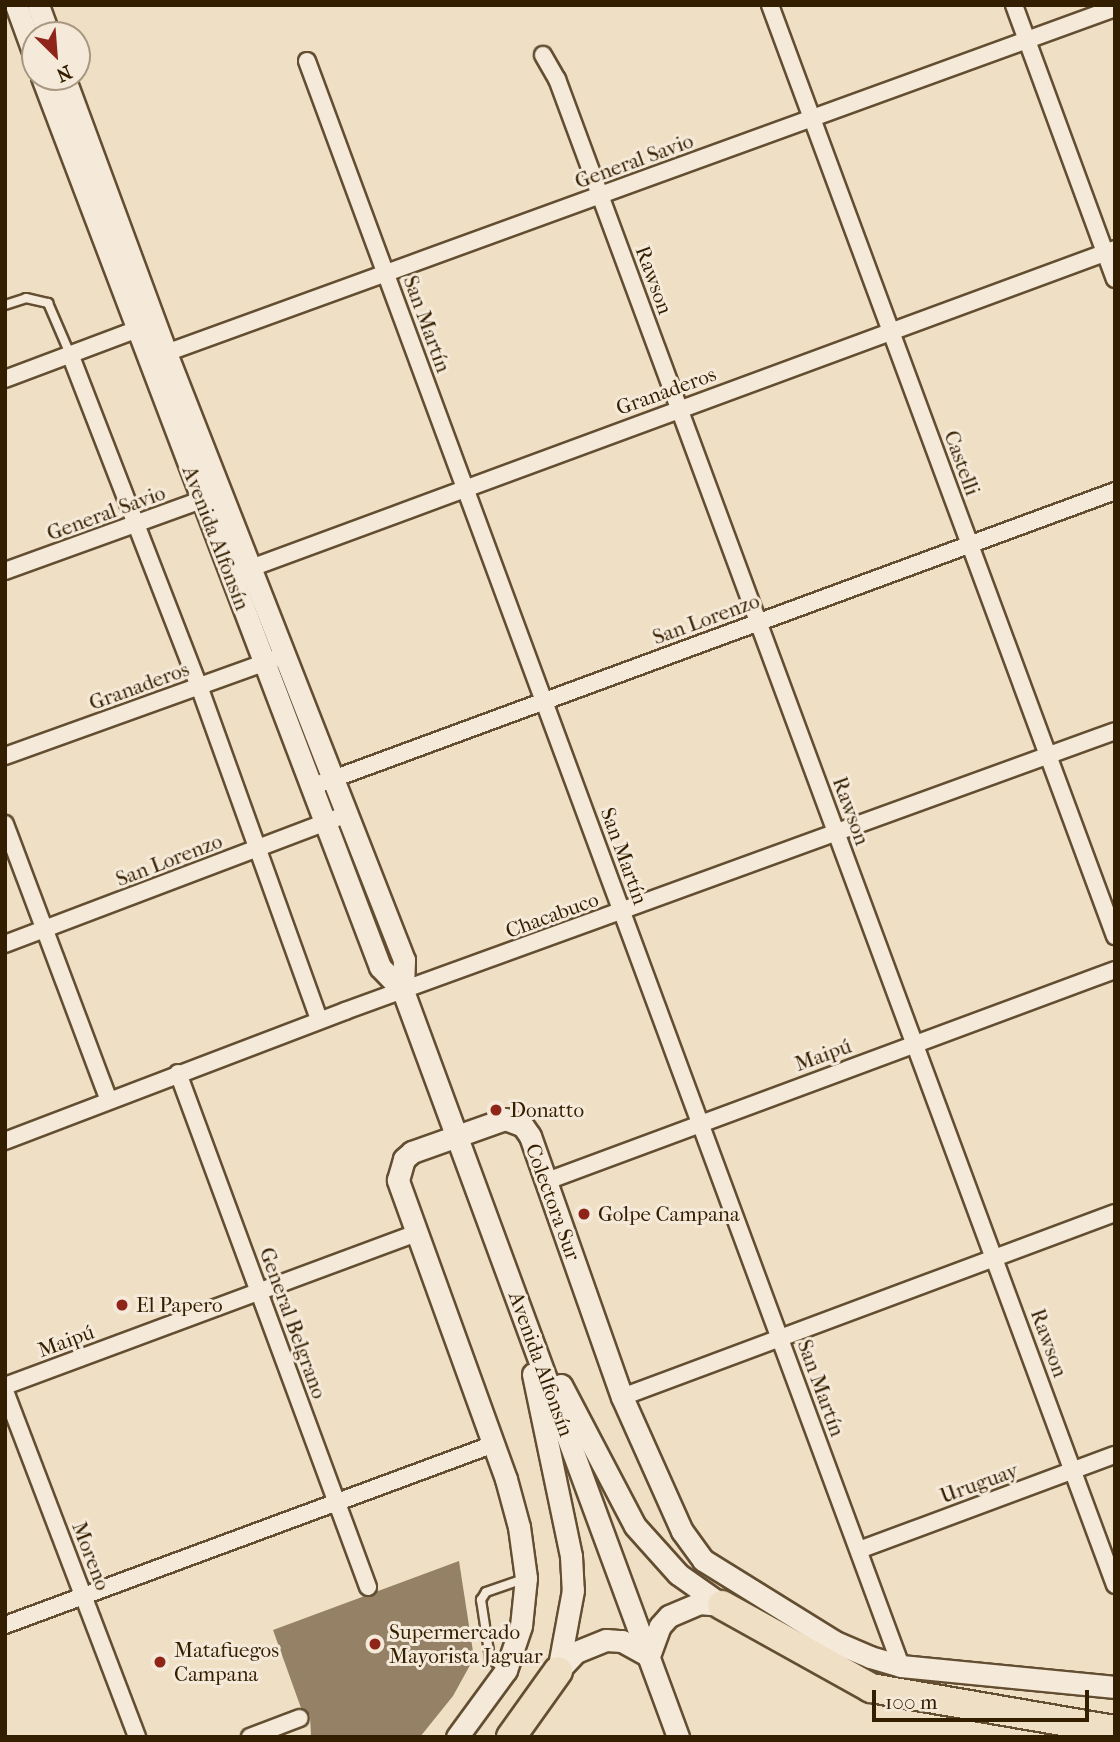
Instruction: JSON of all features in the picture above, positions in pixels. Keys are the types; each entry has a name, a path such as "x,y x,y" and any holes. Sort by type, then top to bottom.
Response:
{"highway":[{"path":"722,1605 871,1688 1115,1730"},
{"path":"511,1737 558,1671"}],"main road":[{"name":"Avenida Alfonsín","path":"48,91 146,326 211,496 253,566 404,960 403,991 678,1737"},
{"name":"Avenida Alfonsín","path":"69,91 146,326 166,353 211,496 232,575 324,823 380,967 403,991"},
{"name":"Colectora Sur","path":"457,1737 506,1670 521,1626 526,1578 519,1527 494,1444 398,1180 399,1169 412,1152 505,1119 514,1121 530,1136 622,1397 682,1531 702,1560 835,1642 901,1666 1115,1686"},
{"path":"517,1301 635,1526 678,1574 722,1605"},
{"path":"517,1301 571,1556 573,1590 558,1671"},
{"path":"558,1671 576,1652 606,1640 622,1641 649,1656 660,1626 669,1616 699,1603 722,1605"}],"street":[{"name":"Castelli","path":"770,5 1115,936"},
{"path":"1014,5 1110,250 1115,279"},
{"name":"General Savio","path":"166,353 1115,8"},
{"name":"Rawson","path":"543,55 557,79 1115,1585"},
{"name":"San Martín","path":"307,61 901,1666"},
{"name":"Granaderos","path":"232,575 1110,250"},
{"path":"5,379 146,326"},
{"path":"70,354 134,526 199,687 255,849 320,1020"},
{"name":"San Lorenzo","path":"311,787 1115,491"},
{"name":"General Savio","path":"5,571 211,496"},
{"name":"Granaderos","path":"5,756 287,655"},
{"name":"Chacabuco","path":"5,1141 320,1020 1115,731"},
{"name":"San Lorenzo","path":"5,944 347,814"},
{"path":"5,824 109,1100"},
{"name":"Maipú","path":"547,1181 1115,970"},
{"name":"General Belgrano","path":"178,1073 368,1587"},
{"path":"622,1397 1115,1213"},
{"name":"Maipú","path":"5,1388 416,1233"},
{"name":"Moreno","path":"5,1388 137,1737"},
{"path":"5,1625 494,1444"},
{"name":"Uruguay","path":"859,1550 1115,1455"},
{"path":"250,1737 300,1718"}],"lane":[{"path":"5,305 26,298 40,298 48,303 70,354"},
{"path":"506,1670 490,1658 481,1600 486,1592 526,1578"}],"building":[{"name":"Supermercado Mayorista Jaguar","path":"459,1561 474,1658 453,1696 420,1737 311,1737 310,1715 301,1708 273,1630"}],"place":[{"name":"Donatto","path":"496,1110"},
{"name":"Golpe Campana","path":"584,1214"},
{"name":"El Papero","path":"122,1305"},
{"name":"Supermercado Mayorista Jaguar","path":"375,1644"},
{"name":"Matafuegos Campana","path":"160,1662"}]}
